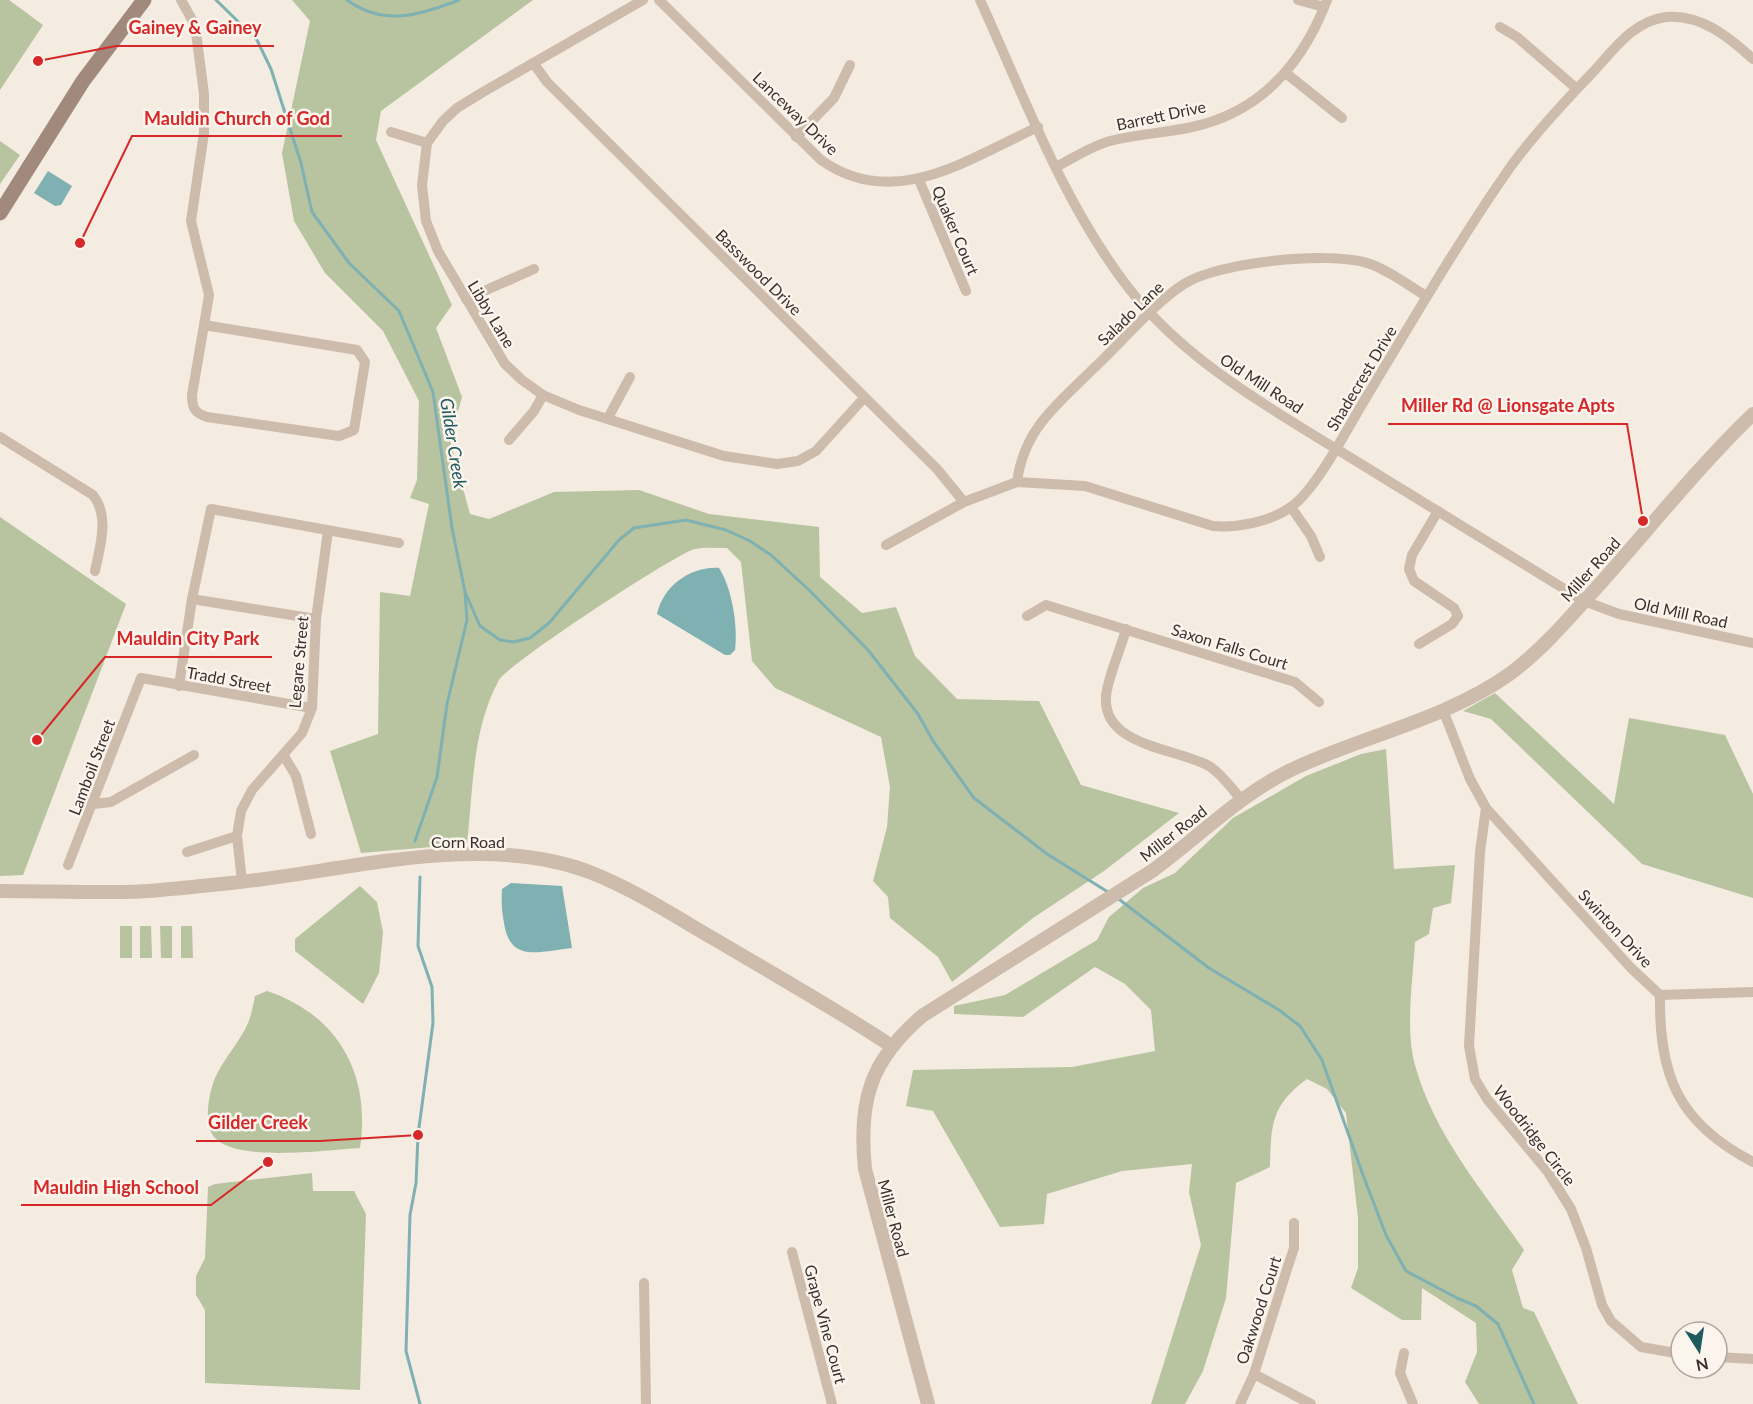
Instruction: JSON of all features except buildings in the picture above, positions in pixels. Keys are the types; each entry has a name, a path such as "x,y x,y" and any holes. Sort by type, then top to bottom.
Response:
{"main road":[{"path":"0,213 83,81 144,0"}],"street":[{"path":"181,0 195,25 204,94 204,133 190,221 209,295 192,395 192,405 197,413 207,417 339,436 354,430 365,362 357,350 204,325"},
{"path":"391,132 427,143 443,121 457,108 643,0"},
{"name":"Lanceway Drive","path":"659,0 796,137 821,160 847,176 887,184 919,180 1038,127"},
{"name":"Old Mill Road","path":"980,0 1056,167 1103,252 1151,314 1202,361 1336,448 1584,601 1619,614 1753,643"},
{"path":"1298,0 1326,4"},
{"name":"Barrett Drive","path":"1056,167 1110,141 1192,127 1222,117 1256,98 1287,74 1316,28 1326,4"},
{"name":"Shadecrest Drive","path":"886,545 964,502 1017,482 1085,486 1213,526 1229,528 1253,523 1291,507 1326,465 1426,296 1510,168 1576,89 1636,28 1665,17 1704,24 1726,36 1753,59"},
{"path":"1500,27 1517,37 1576,89"},
{"name":"Basswood Drive","path":"534,63 547,82 863,399 937,469 964,502"},
{"path":"796,137 834,98 850,65"},
{"path":"1287,74 1342,118"},
{"name":"Libby Lane","path":"427,143 422,184 426,221 438,251 505,364 522,380 543,394 579,410 724,456 747,461 790,463 816,451 863,399"},
{"name":"Quaker Court","path":"919,180 966,291"},
{"name":"Salado Lane","path":"1017,482 1021,455 1031,435 1072,390 1177,289 1207,273 1239,266 1326,258 1350,259 1367,263 1426,296"},
{"path":"466,300 534,269"},
{"path":"608,418 630,377"},
{"path":"509,440 534,411 543,394"},
{"name":"Miller Road","path":"927,1404 865,1169 862,1136 868,1095 878,1065 890,1046 922,1016 1112,897 1188,845 1241,799 1294,768 1474,696 1512,672 1584,601 1723,444 1753,414"},
{"path":"0,437 93,495 98,501 103,528 95,571"},
{"path":"1291,507 1311,537 1320,557"},
{"path":"179,686 192,599 211,509 399,543"},
{"path":"1419,644 1452,624 1458,616 1454,608 1414,581 1409,569 1412,555 1438,511"},
{"name":"Legare Street","path":"242,881 237,836 241,811 252,790 302,733 312,708 316,619 328,531"},
{"path":"192,599 316,619"},
{"name":"Saxon Falls Court","path":"1028,616 1047,605 1295,682 1319,702"},
{"path":"1126,630 1106,696 1108,707 1119,728 1142,742 1210,767 1241,799"},
{"name":"Tradd Street","path":"141,678 312,708"},
{"name":"Lamboil Street","path":"68,866 141,678"},
{"name":"Swinton Drive","path":"1443,710 1470,779 1486,808 1631,968 1660,995"},
{"path":"93,804 111,802 194,755"},
{"path":"284,756 296,776 311,834"},
{"name":"Woodridge Circle","path":"1486,808 1480,852 1469,1046 1476,1079 1487,1099 1548,1172 1571,1209 1586,1248 1602,1305 1611,1321 1641,1347 1669,1352"},
{"path":"187,852 237,836"},
{"name":"Corn Road","path":"0,891 104,892 242,881 321,869 453,855 518,857 591,873 656,905 845,1016 890,1046"},
{"path":"1753,992 1660,995 1664,1056 1675,1092 1706,1128 1753,1162"},
{"name":"Oakwood Court","path":"1240,1404 1254,1374 1294,1248 1294,1223"},
{"name":"Grape Vine Court","path":"792,1252 832,1404"},
{"path":"644,1283 646,1404"},
{"path":"1404,1353 1400,1373 1413,1404"},
{"path":"1729,1358 1753,1359"},
{"path":"1254,1374 1311,1404"}],"green space":[{"path":"0,0 9,0 43,25 0,90"},
{"path":"292,0 533,0 381,111 376,140 452,305 436,328 462,397 450,440 470,514 489,519 554,492 639,490 709,514 819,527 820,577 862,613 896,607 915,656 957,699 1039,701 1081,785 1179,813 1104,871 1033,918 952,982 938,957 890,918 888,897 873,881 887,827 890,787 881,737 775,688 752,661 741,562 727,548 703,548 681,555 627,588 530,654 499,680 483,719 479,739 467,844 361,853 330,751 378,734 380,592 410,596 429,504 410,498 417,480 419,401 383,331 325,273 294,221 282,153 310,21"},
{"path":"0,141 20,155 0,184"},
{"path":"0,517 126,604 23,875 0,876"},
{"path":"1495,693 1614,804 1629,718 1725,735 1753,794 1753,898 1642,864 1491,719 1463,711"},
{"path":"1386,749 1394,869 1455,865 1451,903 1433,908 1429,934 1415,942 1410,1036 1415,1065 1423,1091 1447,1139 1524,1250 1512,1270 1523,1308 1534,1312 1578,1404 1479,1404 1465,1382 1477,1352 1476,1323 1422,1288 1421,1320 1402,1320 1351,1288 1358,1268 1358,1218 1346,1113 1327,1089 1307,1079 1286,1098 1275,1117 1270,1167 1236,1183 1226,1298 1203,1371 1185,1404 1151,1404 1201,1245 1189,1192 1192,1164 1122,1171 1047,1194 1044,1224 1000,1227 933,1111 906,1106 913,1070 1072,1067 1155,1051 1151,1010 1125,984 1095,967 1023,1017 954,1014 954,1006 1005,995 1097,940 1109,917 1143,888 1175,873 1233,818 1306,776 1361,754"},
{"path":"360,886 377,902 383,932 379,973 363,1004 295,951 295,939"},
{"path":"120,926 132,926 132,958 120,958"},
{"path":"140,926 151,926 152,958 140,958"},
{"path":"160,926 172,926 172,958 161,958"},
{"path":"181,926 192,926 193,958 181,958"},
{"path":"267,991 292,1002 313,1015 331,1032 345,1051 360,1096 362,1121 360,1148 285,1153 263,1152 228,1146 216,1139 212,1133 209,1126 208,1109 215,1078 245,1030 255,996"},
{"path":"312,1173 313,1191 354,1191 366,1214 360,1390 205,1383 205,1310 196,1295 196,1276 205,1258 208,1187 215,1184"}],"water":[{"path":"48,171 72,186 61,205 55,206 34,193"},
{"path":"719,568 731,596 735,619 735,650 730,655 725,655 657,614 665,595 680,580 698,570"},
{"path":"511,883 562,886 572,948 529,952 513,945 507,936 502,902 502,889"}],"waterway":[{"name":"Gilder Creek","path":"216,0 257,40 271,69 301,163 312,212 349,263 399,311 433,392 452,528 465,592 467,620 447,704 437,777 415,841"},
{"path":"347,0 375,14 388,16 416,14 459,0"},
{"path":"465,592 480,626 500,640 513,642 530,638 549,623 619,540 634,528 686,520 726,530 750,541 771,555 810,591 868,650 918,714 933,741 974,798 1047,854 1108,892"},
{"name":"Gilder Creek","path":"420,877 418,946 432,987 433,1023 418,1135 416,1183 410,1215 406,1351 420,1404"},
{"path":"1116,897 1209,968 1279,1010 1300,1026 1322,1060 1386,1235 1406,1271 1476,1306 1498,1324 1534,1404"}],"place":[{"name":"Gainey & Gainey","path":"38,61"},
{"name":"Mauldin Church of God","path":"80,243"},
{"name":"Miller Rd @ Lionsgate Apts","path":"1643,521"},
{"name":"Mauldin City Park","path":"37,740"},
{"name":"Gilder Creek","path":"418,1135"},
{"name":"Mauldin High School","path":"268,1162"}]}
